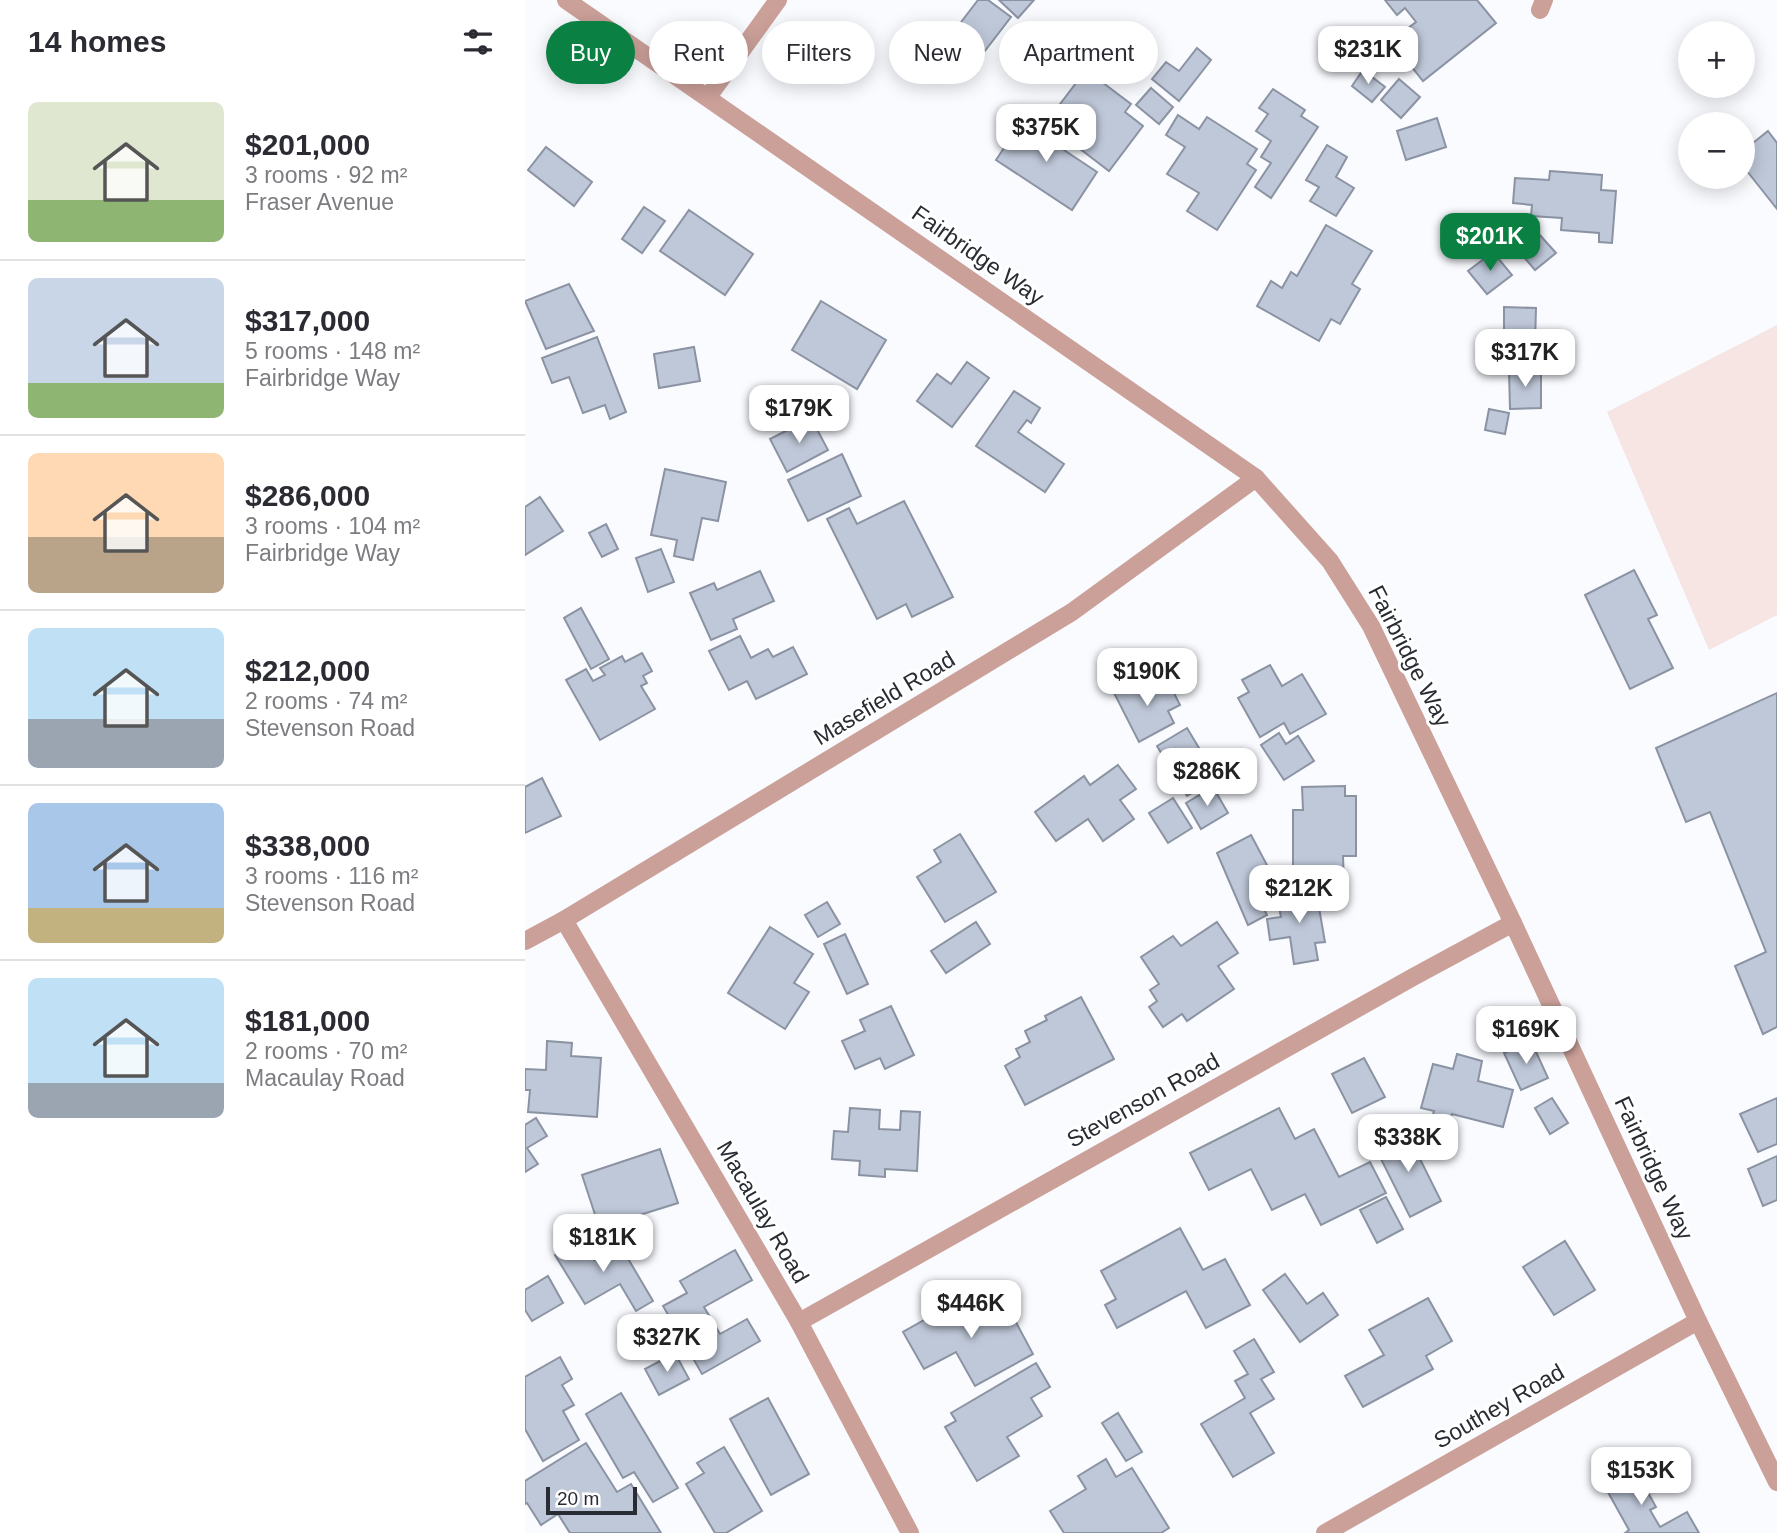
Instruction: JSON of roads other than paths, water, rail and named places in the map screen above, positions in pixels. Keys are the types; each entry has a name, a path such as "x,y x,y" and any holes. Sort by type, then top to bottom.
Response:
{"street":[{"name":"Fairbridge Way","path":"566,0 1256,478 1330,561 1371,626 1698,1321 1777,1482"},
{"path":"708,97 778,0"},
{"name":"Masefield Road","path":"525,941 564,920 1072,612 1256,478"},
{"name":"Macaulay Road","path":"564,920 799,1322 910,1533"},
{"name":"Stevenson Road","path":"799,1322 1513,923"},
{"name":"Southey Road","path":"1325,1533 1698,1321"}]}
